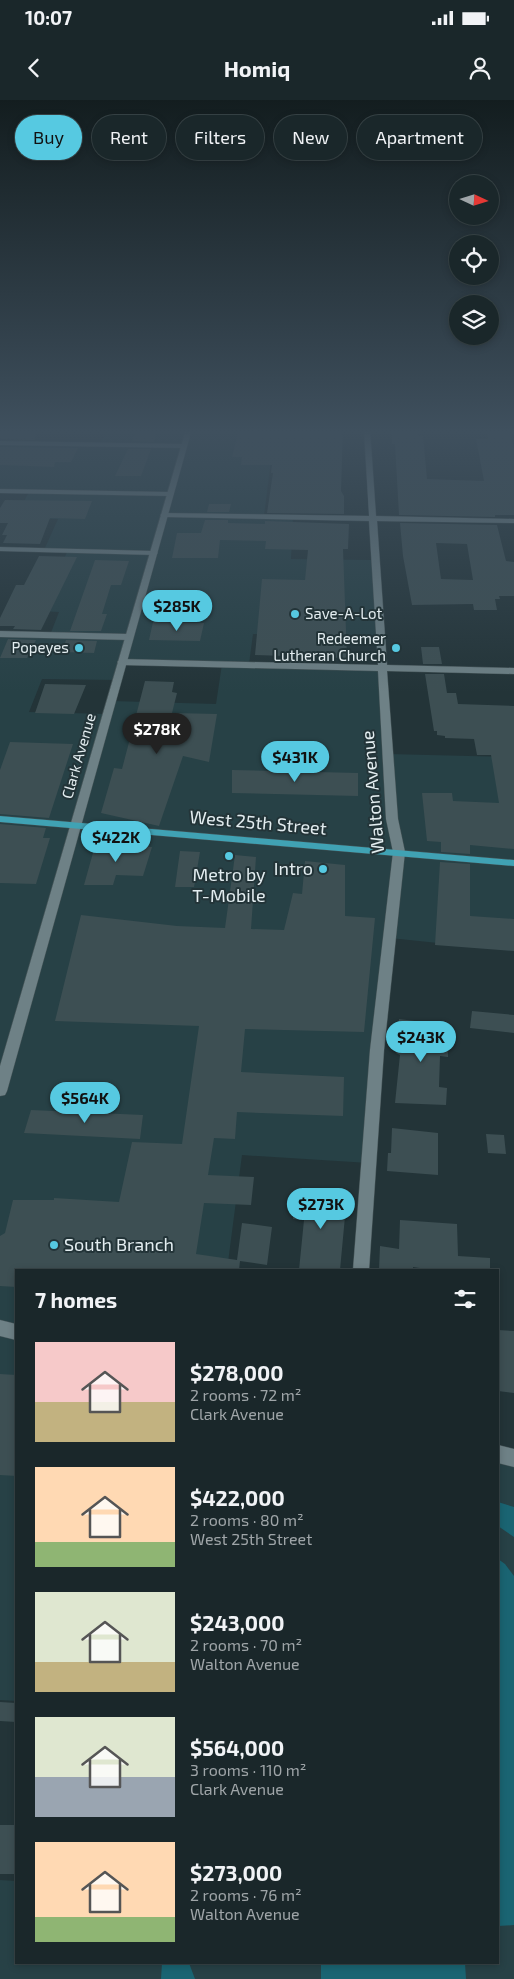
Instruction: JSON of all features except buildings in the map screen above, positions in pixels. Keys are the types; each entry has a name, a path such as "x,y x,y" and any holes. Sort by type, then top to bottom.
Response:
{"main road":[{"name":"West 25th Street","path":"0,819 514,863"}],"street":[{"name":"Clark Avenue","path":"0,1091 163,517"},
{"path":"304,517 514,521"},
{"name":"Walton Avenue","path":"361,1269 378,1050 399,852 392,820 372,518"},
{"path":"0,549 154,553"},
{"path":"0,634 129,637"},
{"path":"122,662 514,671"},
{"path":"0,1328 15,1332"},
{"path":"499,1454 514,1458"}],"shaded area":[{"path":"293,517 291,559 375,560 381,637 253,634 249,664 383,667 388,754 514,757 514,951 390,938 369,1163 242,1155 227,1269 15,1269 15,1701 0,1700 0,634 50,635 59,612 40,611 68,550 44,550 58,519 15,518","holes":["123,662 222,664 216,704 111,701 108,714 29,712 42,679 117,680"]},
{"path":"499,1454 514,1458 514,1979 0,1979 0,1880 15,1881 15,1964 499,1964"},
{"path":"499,1502 514,1507 514,1537 499,1527"},
{"path":"499,1560 505,1564 514,1576 514,1925 499,1926"},
{"path":"162,1964 189,1964 195,1979 161,1979"},
{"path":"321,1964 465,1964 466,1979 321,1979"}],"place":[{"name":"Save-A-Lot","path":"295,614"},
{"name":"Popeyes","path":"79,648"},
{"name":"Redeemer Lutheran Church","path":"396,648"},
{"name":"Metro by T-Mobile","path":"229,856"},
{"name":"Intro","path":"323,869"},
{"name":"South Branch","path":"54,1245"}]}
